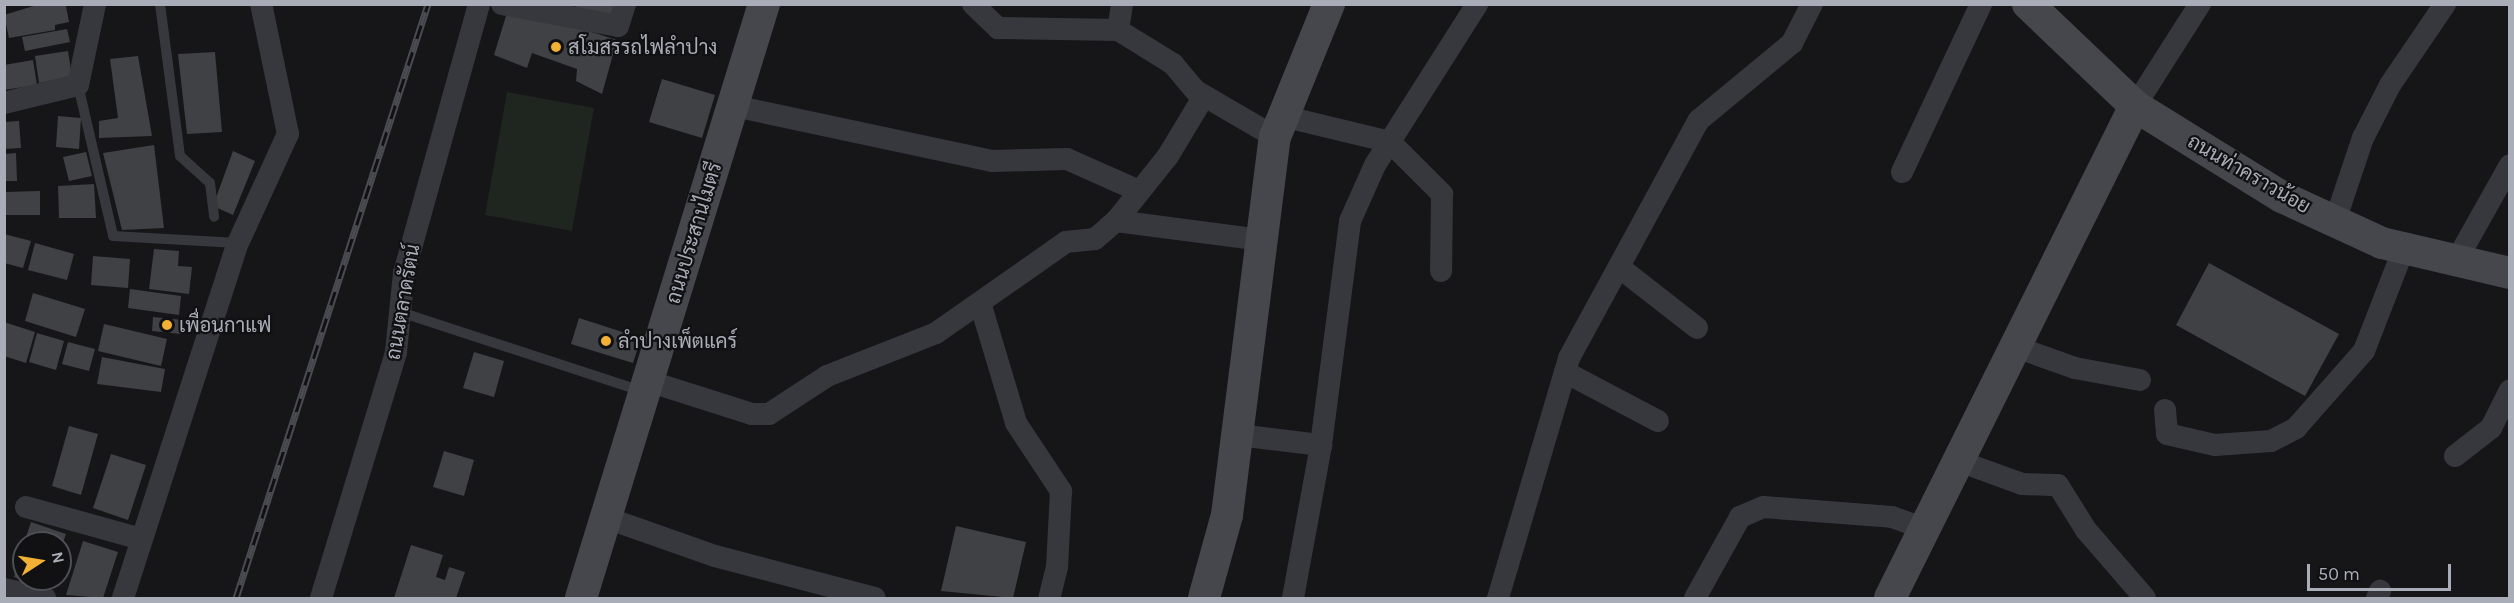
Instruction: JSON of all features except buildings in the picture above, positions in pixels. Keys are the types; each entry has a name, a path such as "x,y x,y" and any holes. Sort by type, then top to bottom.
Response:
{"street":[{"path":"4,103 78,85 95,4"},
{"path":"123,598 238,243 288,134 261,4"},
{"name":"ถนนตลาดรัตน์","path":"321,598 396,352 397,311 479,4"},
{"path":"502,4 618,26 625,4"},
{"name":"ถนนประสานไมตรี","path":"581,598 764,4"},
{"path":"973,4 998,28 1118,30 1173,64 1204,96 1279,126 1390,142 1442,194 1441,271"},
{"path":"1118,30 1122,4"},
{"path":"1204,598 1227,515 1279,126 1329,4"},
{"path":"1293,598 1321,445 1350,221 1390,142 1477,4"},
{"path":"1498,598 1565,372 1619,267 1699,120 1792,43 1812,4"},
{"path":"1902,172 1981,4"},
{"name":"ถนนท่าคราวน้อย","path":"2028,4 2135,106 2282,197 2404,248 2455,262 2510,273"},
{"path":"1890,598 1922,528 2135,106 2200,4"},
{"path":"2335,221 2363,138 2390,85 2445,4"},
{"path":"647,386 752,414 769,414 827,376 904,349 981,306 1066,242 1095,239 1116,221 1168,156 1204,96"},
{"path":"734,106 992,161 1067,159 1139,191"},
{"path":"2455,262 2510,165"},
{"path":"1116,221 1263,240"},
{"path":"2165,410 2167,434 2215,445 2271,441 2296,428 2364,351 2404,248"},
{"path":"1619,267 1697,328"},
{"path":"981,306 1016,423 1061,491 1057,567 1049,598"},
{"path":"2013,346 2075,368 2140,380"},
{"path":"1565,372 1658,421"},
{"path":"2455,456 2491,428 2510,390"},
{"path":"1238,435 1321,445"},
{"path":"1956,460 2022,484 2058,485 2102,552 2127,572 2145,598"},
{"path":"26,507 141,539"},
{"path":"1695,598 1740,517 1764,507 1892,517 1922,528"},
{"path":"607,518 715,556 863,597"},
{"path":"4,589 45,598"}],"lane":[{"path":"160,4 180,156 210,183 214,217"},
{"path":"563,4 568,4"},
{"path":"78,85 113,236 238,243"},
{"path":"397,311 647,386"}],"shaded area":[{"path":"507,92 594,108 572,231 485,215"}],"railway":[{"path":"236,598 428,4"}],"place":[{"name":"สโมสรรถไฟลำปาง","path":"556,47"},
{"name":"เพื่อนกาแฟ","path":"167,325"},
{"name":"ลำปางเพ็ตแคร์","path":"606,341"}]}
